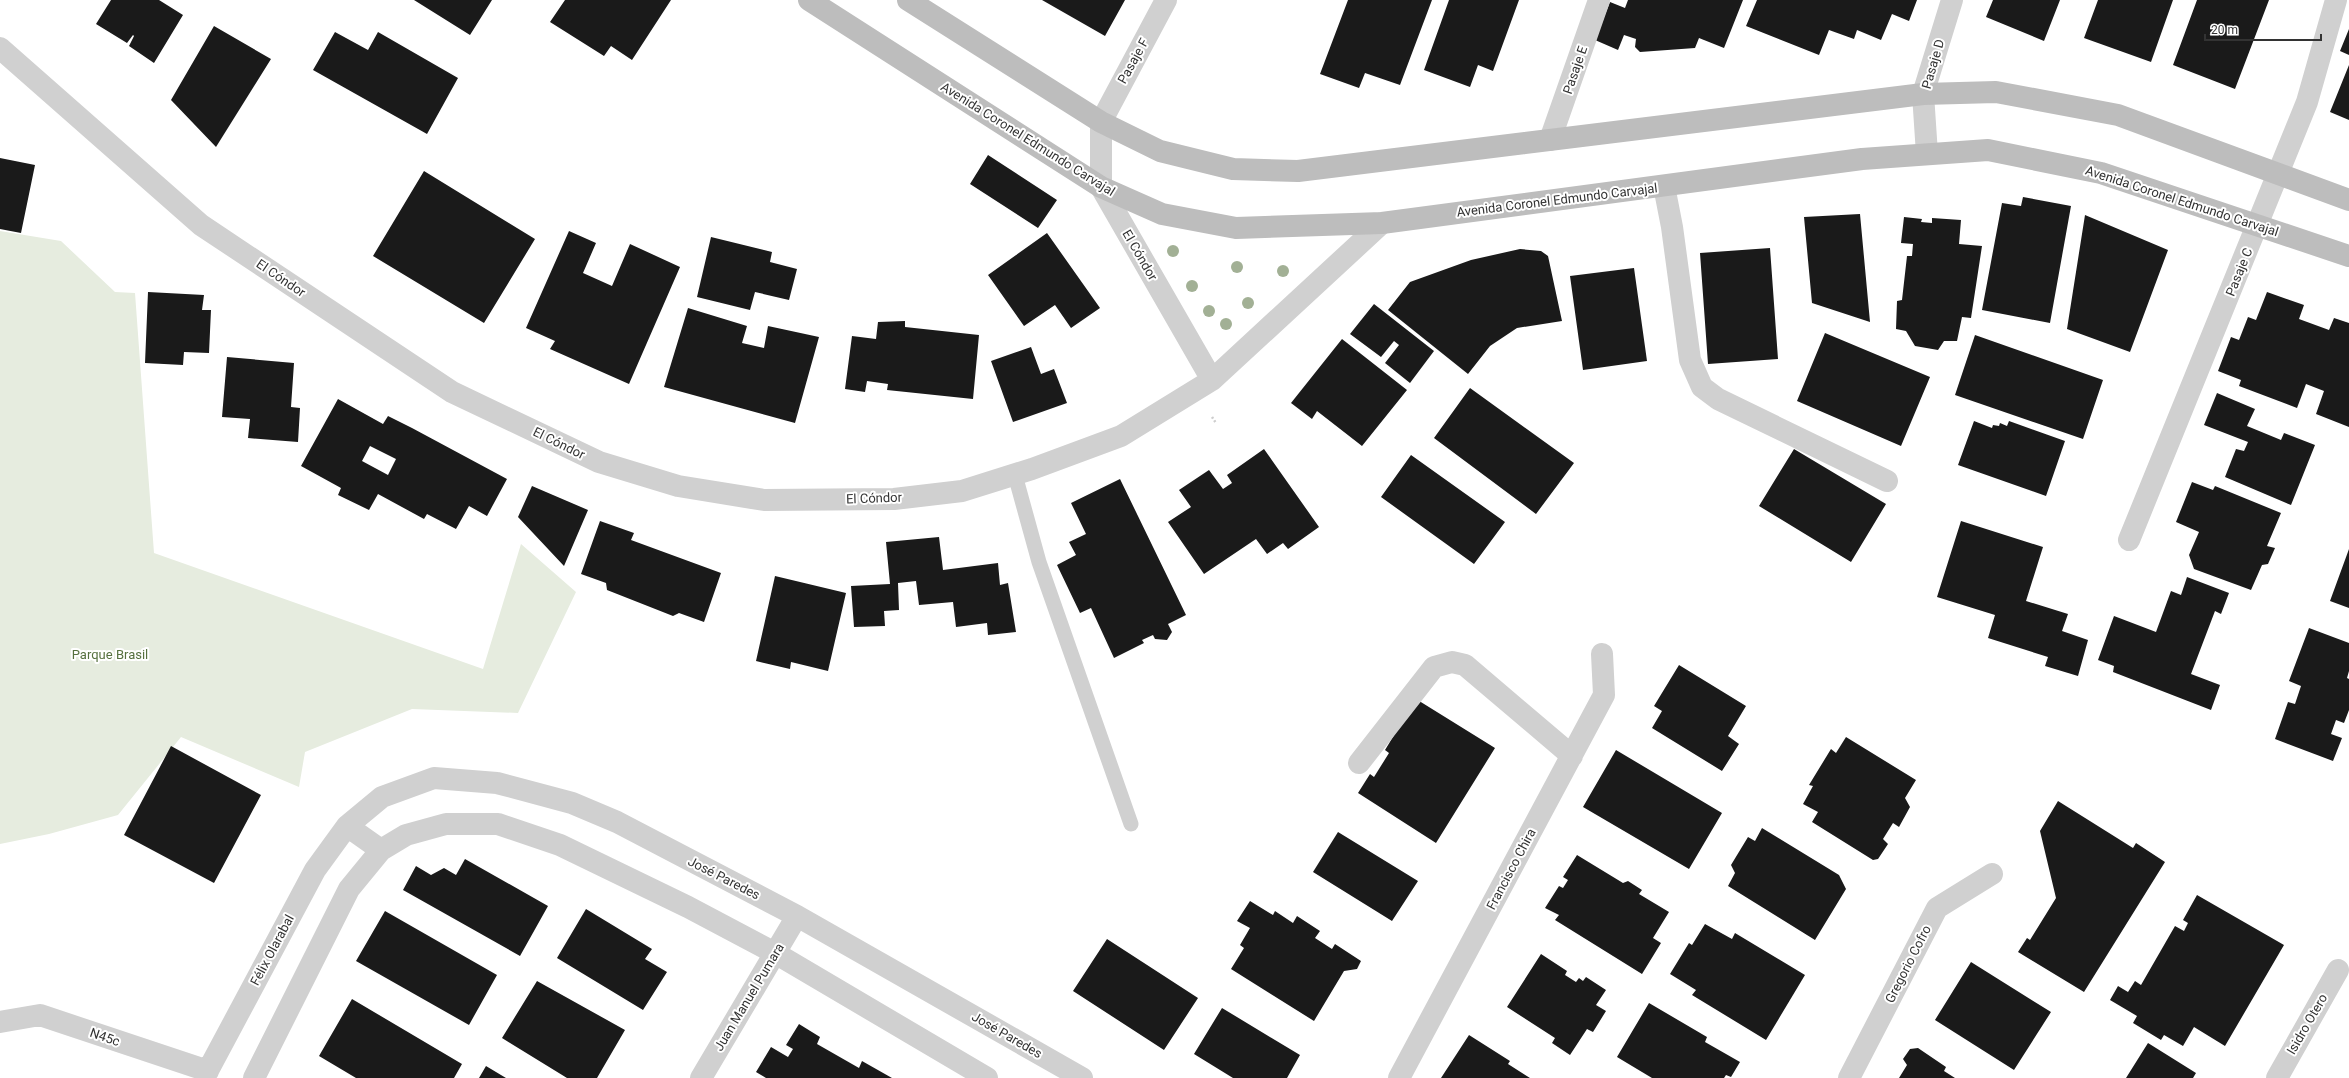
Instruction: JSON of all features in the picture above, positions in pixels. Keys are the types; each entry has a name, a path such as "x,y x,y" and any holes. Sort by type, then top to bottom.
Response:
{"main road":[{"name":"Avenida Coronel Edmundo Carvajal","path":"809,0 1101,187 1162,214 1236,228 1382,223 1862,159 1988,150 2101,172 2349,256"},
{"path":"908,0 1101,122 1160,151 1233,169 1298,171 1924,94 1996,92 2118,115 2349,200"}],"street":[{"name":"Pasaje F","path":"1101,122 1166,0"},
{"name":"Pasaje E","path":"1550,140 1599,0"},
{"name":"Pasaje D","path":"1927,154 1924,94 1952,0"},
{"name":"Pasaje C","path":"2129,540 2258,226 2307,102 2336,0"},
{"name":"El Cóndor","path":"0,48 201,225 452,392 599,462 678,486 764,500 894,499 962,491 1015,475 1121,436 1212,380 1382,223"},
{"name":"El Cóndor","path":"1101,122 1101,187 1212,380"},
{"path":"1664,186 1672,227 1690,360 1702,387 1718,399 1887,481"},
{"name":"Francisco Chira","path":"1398,1078 1604,695 1602,654"},
{"path":"1359,764 1434,667 1452,662 1465,665 1572,756"},
{"name":"José Paredes","path":"347,826 382,797 434,778 497,783 572,803 617,822 798,916 1082,1078"},
{"path":"254,1078 349,889 381,850 406,835 446,824 498,824 560,845 688,907 775,953 987,1078"},
{"path":"347,826 381,850"},
{"name":"Félix Olarabal","path":"206,1075 314,870 347,826"},
{"name":"Gregorio Cofro","path":"1849,1078 1936,908 1992,874"},
{"name":"Juan Manuel Pumara","path":"701,1078 798,916"},
{"name":"Isidro Otero","path":"2277,1078 2338,970"},
{"name":"N45c","path":"0,1022 40,1015 206,1075"}],"lane":[{"path":"1015,475 1039,562 1131,824"}],"green space":[{"name":"Parque Brasil","path":"0,231 61,241 115,292 135,293 154,553 483,669 521,544 576,592 518,713 412,709 305,752 299,787 181,737 118,815 49,834 0,844"}],"building":[{"path":"111,0 159,0 183,15 154,63 129,46 134,36 133,35 127,43 96,24"},
{"path":"414,0 492,0 470,35"},
{"path":"565,0 671,0 632,60 611,46 604,56 550,22"},
{"path":"1042,0 1125,0 1105,36"},
{"path":"1348,0 1432,0 1400,85 1365,73 1359,88 1320,74"},
{"path":"1449,0 1519,0 1493,71 1478,65 1470,87 1424,70"},
{"path":"1628,0 1743,0 1724,48 1699,38 1695,48 1640,52 1635,47 1636,39 1624,35 1618,50 1595,40 1610,2 1625,8"},
{"path":"1757,0 1917,0 1909,21 1892,14 1881,40 1857,30 1854,39 1829,30 1819,55 1746,26"},
{"path":"1993,0 2060,0 2044,41 1986,17"},
{"path":"2098,0 2173,0 2151,62 2084,38"},
{"path":"2197,0 2269,0 2235,89 2173,65"},
{"path":"214,26 271,59 216,147 171,100"},
{"path":"2349,29 2349,55 2340,51"},
{"path":"335,32 368,50 378,32 458,78 427,134 313,70"},
{"path":"2349,65 2349,120 2330,112"},
{"path":"988,155 1057,200 1038,228 970,184"},
{"path":"0,158 35,165 21,233 0,229"},
{"path":"424,171 535,239 484,323 373,256"},
{"path":"2023,197 2071,206 2050,323 1982,310 2002,203 2021,206"},
{"path":"1860,214 1870,322 1812,303 1804,217"},
{"path":"2085,215 2168,250 2130,352 2067,329"},
{"path":"1904,217 1922,219 1921,222 1932,223 1932,218 1961,220 1959,244 1982,246 1971,318 1962,317 1957,341 1944,341 1938,350 1915,346 1906,331 1896,329 1897,301 1902,300 1907,256 1912,256 1913,244 1901,243"},
{"path":"569,231 596,243 583,273 612,286 630,244 680,267 629,384 550,349 555,341 526,328"},
{"path":"1047,233 1100,308 1071,328 1055,305 1024,326 988,275"},
{"path":"711,237 772,252 770,262 797,269 789,300 755,292 750,310 697,297"},
{"path":"1770,248 1778,359 1708,364 1700,253"},
{"path":"1520,249 1541,251 1548,256 1562,321 1517,328 1490,346 1468,374 1388,310 1410,282 1471,260"},
{"path":"1634,268 1647,361 1583,370 1570,276"},
{"path":"148,292 204,295 202,310 211,310 209,353 184,352 183,365 145,363"},
{"path":"2267,292 2304,305 2299,319 2329,330 2334,318 2349,323 2349,427 2316,414 2324,391 2306,384 2297,408 2239,386 2241,380 2218,371 2231,337 2239,340 2248,317 2256,320"},
{"path":"1374,304 1434,351 1410,383 1385,363 1399,345 1394,341 1381,357 1350,334"},
{"path":"688,308 747,326 742,343 764,348 768,326 819,337 795,423 664,387"},
{"path":"905,321 905,327 979,335 973,399 887,390 888,384 867,381 865,392 845,389 852,336 876,339 878,322"},
{"path":"1825,333 1930,377 1901,446 1797,401"},
{"path":"1975,335 2103,380 2083,439 1955,395"},
{"path":"1342,339 1407,390 1362,446 1317,411 1312,419 1291,403"},
{"path":"1031,347 1041,374 1054,369 1067,403 1013,422 991,361"},
{"path":"227,357 294,363 291,407 300,408 298,442 248,438 250,419 222,417"},
{"path":"1470,388 1574,463 1536,514 1434,438"},
{"path":"2217,393 2255,409 2247,426 2281,440 2284,433 2315,445 2291,505 2225,477 2236,449 2244,451 2248,442 2204,425"},
{"path":"338,399 383,424 388,416 507,479 487,516 469,506 456,529 427,514 424,519 378,494 369,510 338,495 341,488 301,466","holes":["370,446 396,459 388,475 362,461"]},
{"path":"1974,421 1992,428 1993,425 1999,426 2000,423 2007,426 2009,421 2065,441 2046,496 1958,465"},
{"path":"1264,449 1319,527 1288,549 1283,543 1267,554 1256,539 1204,574 1168,522 1191,507 1179,490 1209,470 1223,489 1232,483 1227,475"},
{"path":"1794,449 1886,504 1851,562 1759,506"},
{"path":"1411,455 1505,522 1474,564 1381,497"},
{"path":"1120,479 1186,615 1168,624 1172,632 1167,640 1155,639 1153,635 1142,640 1144,643 1114,658 1091,608 1080,613 1057,565 1076,555 1069,542 1086,534 1071,503"},
{"path":"2192,482 2213,490 2215,486 2281,513 2267,546 2275,548 2268,564 2262,565 2251,590 2194,569 2189,555 2199,532 2176,522"},
{"path":"532,486 588,510 564,566 518,517"},
{"path":"600,521 634,533 631,540 721,573 704,622 679,613 673,616 607,590 606,583 581,574"},
{"path":"1961,521 2043,547 2026,601 2068,614 2062,631 2088,640 2078,676 2045,666 2048,657 1988,638 1995,615 1937,597"},
{"path":"939,537 943,570 998,563 1000,585 1008,583 1016,632 988,635 987,623 956,627 953,602 919,605 916,581 898,583 899,610 884,611 885,626 854,627 851,586 890,584 886,542"},
{"path":"2349,549 2349,608 2330,601"},
{"path":"775,576 846,593 828,671 791,662 790,669 756,661"},
{"path":"2187,577 2229,593 2221,614 2215,611 2191,674 2220,685 2211,710 2113,672 2114,666 2098,660 2114,616 2156,632 2171,591 2181,595"},
{"path":"2309,628 2349,643 2349,671 2347,678 2349,679 2349,710 2344,723 2336,720 2331,734 2342,738 2333,761 2275,739 2288,702 2295,704 2301,686 2289,681"},
{"path":"1679,665 1746,706 1728,736 1739,744 1722,771 1652,728 1662,711 1654,706"},
{"path":"1416,699 1495,748 1436,843 1358,793 1370,774 1374,777 1389,753 1385,750"},
{"path":"1846,737 1916,780 1905,798 1910,807 1899,827 1893,823 1883,839 1888,844 1878,859 1873,860 1812,822 1818,812 1803,804 1813,786 1809,785 1831,749 1836,753"},
{"path":"171,746 261,795 214,883 124,835"},
{"path":"1616,750 1722,813 1689,869 1583,807"},
{"path":"2058,801 2133,848 2136,843 2165,862 2084,992 2018,952 2027,938 2030,940 2056,898 2040,831"},
{"path":"1762,828 1839,875 1846,889 1815,940 1728,886 1735,873 1731,865 1748,837 1755,841"},
{"path":"1338,832 1418,881 1392,921 1313,872"},
{"path":"1577,855 1623,883 1628,881 1642,890 1639,894 1669,912 1653,938 1661,943 1642,974 1555,920 1559,915 1545,908 1559,886 1563,888 1568,880 1563,877"},
{"path":"465,859 548,906 520,956 403,890 416,866 431,875 444,868 456,875"},
{"path":"2197,895 2284,945 2225,1046 2194,1027 2183,1046 2164,1035 2161,1040 2133,1023 2137,1016 2110,1000 2118,986 2128,992 2135,981 2141,985 2175,926 2184,931 2188,923 2183,920"},
{"path":"1250,901 1273,915 1275,911 1293,923 1297,916 1320,931 1315,938 1332,949 1335,944 1361,961 1357,969 1344,971 1314,1021 1231,969 1244,948 1240,945 1250,928 1237,921"},
{"path":"586,909 652,949 645,959 667,972 643,1010 557,958"},
{"path":"385,911 497,975 469,1025 356,961"},
{"path":"1705,924 1732,939 1735,933 1805,975 1766,1040 1692,995 1696,990 1670,974 1689,943 1692,945"},
{"path":"1107,939 1198,998 1164,1050 1073,991"},
{"path":"1541,954 1567,971 1565,975 1576,982 1579,978 1583,981 1586,977 1606,990 1596,1005 1606,1011 1593,1032 1587,1029 1570,1055 1552,1043 1555,1038 1507,1007"},
{"path":"1971,962 2051,1012 2014,1070 1935,1020"},
{"path":"537,981 625,1030 597,1078 567,1078 502,1038"},
{"path":"352,999 462,1064 454,1078 356,1078 319,1056"},
{"path":"1649,1003 1707,1037 1705,1042 1740,1062 1731,1077 1726,1075 1724,1078 1652,1078 1617,1057"},
{"path":"1222,1008 1300,1055 1287,1078 1233,1078 1194,1054"},
{"path":"799,1024 820,1037 817,1044 859,1068 862,1061 892,1078 766,1078 756,1072 771,1047 788,1057 793,1049 786,1045"},
{"path":"1469,1035 1510,1061 1508,1064 1530,1078 1441,1078"},
{"path":"2148,1043 2196,1073 2193,1078 2126,1078"},
{"path":"1918,1048 1946,1067 1944,1071 1955,1078 1899,1078 1907,1065 1903,1059 1910,1049"},
{"path":"486,1066 506,1078 479,1078"}]}
